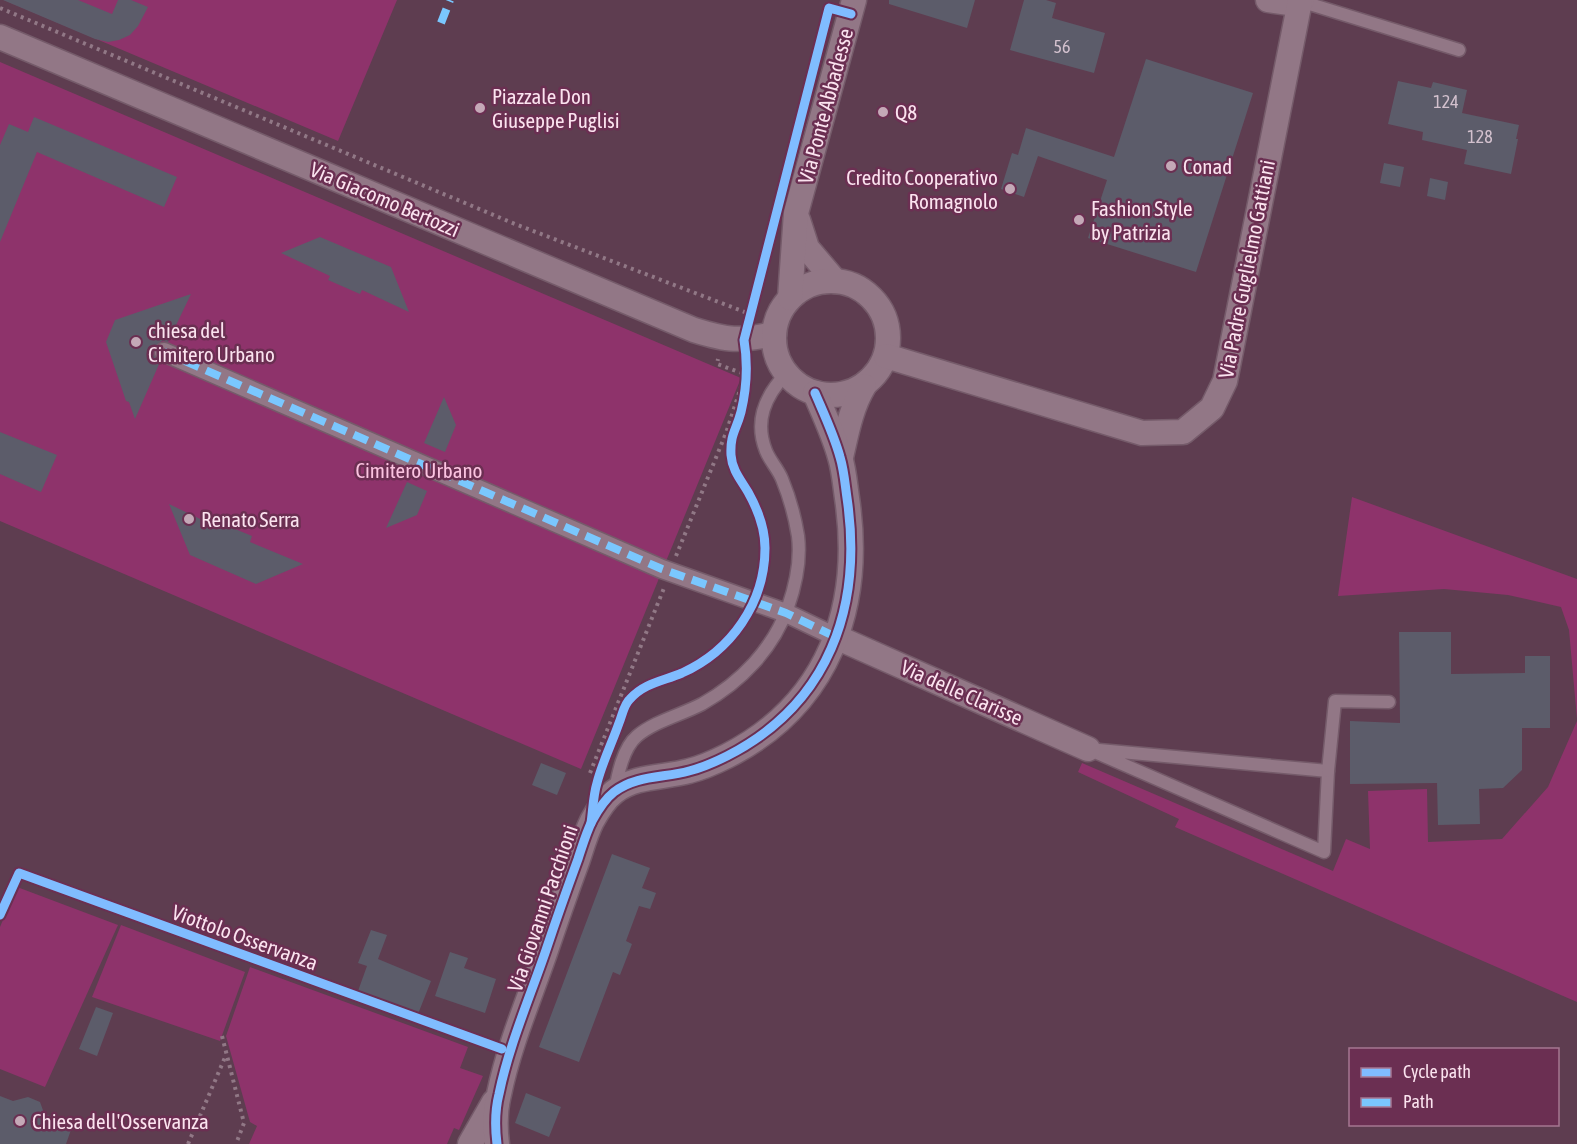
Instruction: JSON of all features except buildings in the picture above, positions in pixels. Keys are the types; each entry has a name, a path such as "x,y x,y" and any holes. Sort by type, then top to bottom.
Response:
{"street":[{"name":"Via Ponte Abbadesse","path":"789,298 796,213 854,0"},
{"path":"1268,0 1289,3 1301,1"},
{"name":"Via Padre Guglielmo Gattiani","path":"886,356 1142,433 1183,432 1212,408 1226,381 1301,1"},
{"name":"Via Giacomo Bertozzi","path":"0,37 670,321 733,339"},
{"path":"796,213 807,248 835,281"},
{"path":"841,459 855,402 864,386 878,373 886,356 889,339 886,322 879,306 867,293 852,285 835,281 819,282 803,288 789,298 782,309 774,334 777,355 786,374 799,386 815,393 832,396 849,393 864,386"},
{"path":"733,339 774,334"},
{"path":"164,352 666,570 786,613 836,637"},
{"path":"815,393 829,423 841,459"},
{"name":"Via Giovanni Pacchioni","path":"470,1144 498,1095 560,909 606,788 638,779 688,771 725,758 757,739 780,720 814,682 836,637 849,587 852,555 850,521 841,459"},
{"name":"Via delle Clarisse","path":"836,637 1088,749"},
{"name":"Via Giovanni Pacchioni","path":"497,1144 495,1128 498,1095"}],"lane":[{"path":"1301,1 1459,50"},
{"path":"606,788 618,773 628,748 636,737 702,704 728,687 763,654 786,613 799,563 798,536 781,477 766,452 760,420 763,405 776,384 786,374"},
{"path":"1088,749 1324,852 1328,771 1335,701 1389,702"},
{"path":"1088,749 1328,771"}],"path":[{"path":"0,8 515,224 750,314 717,364 742,373 742,384 726,433 666,570 590,773"},
{"path":"729,306 733,339 747,362 741,412 731,437 731,448"},
{"path":"606,788 627,700 635,694"},
{"path":"222,1036 244,1124 236,1144"},
{"path":"188,1144 226,1055"}],"green space":[{"path":"4,0 397,0 338,141"},
{"name":"Cimitero Urbano","path":"0,62 741,378 581,769 0,521"},
{"path":"1352,497 1577,579 1577,719 1569,630 1561,607 1508,595 1444,589 1338,596"},
{"path":"1577,721 1577,1002 1175,827 1179,819 1078,772 1082,763 1333,871 1346,839 1370,849 1368,791 1427,789 1428,842 1502,839 1548,787"},
{"path":"17,887 118,925 45,1087 0,1069 0,927"},
{"path":"121,925 245,972 220,1041 92,997"},
{"path":"250,967 468,1047 460,1068 483,1076 459,1130 454,1128 447,1144 249,1144 257,1126 250,1122 226,1036"}],"marked path":[{"path":"441,23 450,0"},
{"path":"164,352 662,569 786,613 836,637"}],"cycle path":[{"path":"591,823 599,776 628,701 641,689 682,673 700,664 716,652 742,623 759,588 765,548 764,533 748,492 735,470 731,455 732,437 741,412 746,385 744,340 829,8 851,14"},
{"path":"497,1144 497,1106 508,1057 586,835 599,809 611,795 631,783 703,767 727,756 762,734 791,709 814,680 831,648 843,614 849,577 851,538 844,477 838,449 815,393"},
{"name":"Viottolo Osservanza","path":"0,915 19,873 502,1049"}],"place":[{"name":"Piazzale Don Giuseppe Puglisi","path":"480,108"},
{"name":"Q8","path":"883,112"},
{"name":"Conad","path":"1171,166"},
{"name":"Credito Cooperativo Romagnolo","path":"1010,189"},
{"name":"Fashion Style by Patrizia","path":"1079,220"},
{"name":"chiesa del Cimitero Urbano","path":"136,342"},
{"name":"Renato Serra","path":"189,519"},
{"name":"Chiesa dell'Osservanza","path":"20,1121"}]}
